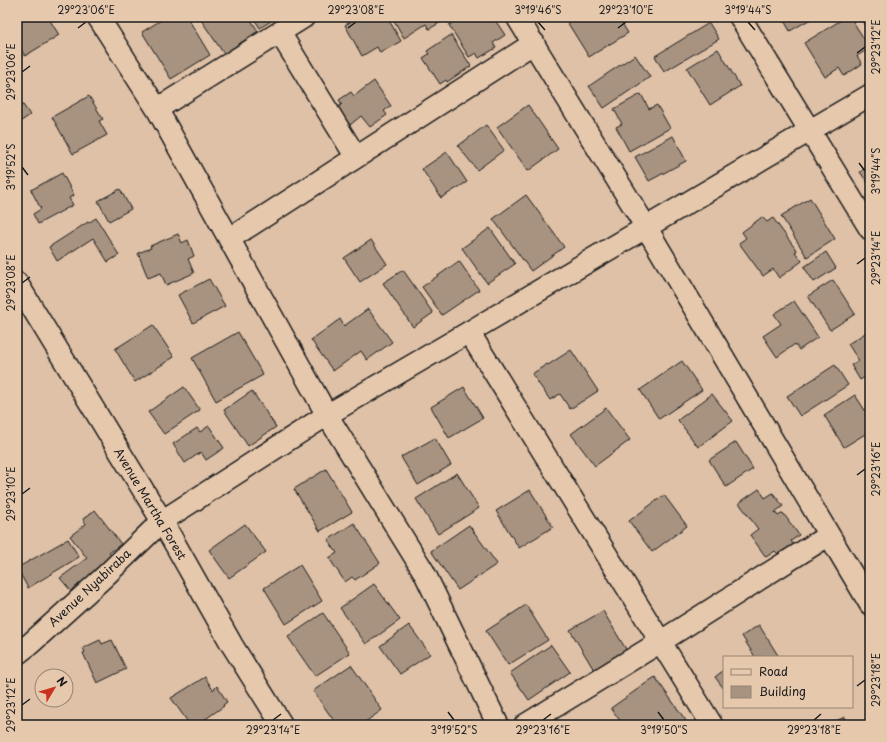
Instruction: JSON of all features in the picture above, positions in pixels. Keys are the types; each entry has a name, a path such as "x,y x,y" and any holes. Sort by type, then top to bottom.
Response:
{"street":[{"path":"98,17 157,109 327,415 424,572 498,725"},
{"path":"157,109 304,17"},
{"path":"517,17 646,227 870,604"},
{"path":"740,17 870,229"},
{"path":"280,33 356,157"},
{"path":"229,239 534,43"},
{"name":"Avenue Nyabiraba","path":"17,654 104,578 162,521 327,415 870,95"},
{"name":"Avenue Martha Forest","path":"17,283 162,521 232,645 282,725"},
{"path":"469,332 712,725"},
{"path":"525,725 829,535"}],"building":[{"path":"17,17 48,17 59,35 25,56 21,49 17,52"},
{"path":"166,17 187,17 210,55 171,79 142,32"},
{"path":"199,17 249,17 258,31 224,54"},
{"path":"253,17 277,17 260,28"},
{"path":"359,17 387,17 401,41 380,53 377,47 362,56 345,25"},
{"path":"392,17 441,17 443,21 429,29 426,24 404,38"},
{"path":"462,17 493,17 505,35 493,43 496,48 479,58 476,53 469,57 449,25"},
{"path":"564,17 618,17 628,33 589,57"},
{"path":"782,17 814,17 790,31"},
{"path":"846,17 850,17 870,48 857,56 862,64 844,76 839,68 825,77 804,43"},
{"path":"870,17 870,33 862,21"},
{"path":"709,23 719,39 664,72 655,56"},
{"path":"451,35 471,66 447,82 446,80 440,84 423,58 429,54 427,51"},
{"path":"718,49 740,86 710,105 687,68"},
{"path":"635,55 650,77 604,108 589,86"},
{"path":"374,81 391,106 384,111 387,115 370,127 361,116 350,125 337,108 342,104 339,100 351,92 354,96"},
{"path":"641,94 649,109 657,105 670,128 629,151 616,127 622,124 614,109"},
{"path":"17,96 30,115 17,124"},
{"path":"89,96 103,119 99,121 107,135 73,154 52,117"},
{"path":"528,105 558,149 528,171 497,127"},
{"path":"486,125 504,150 477,170 458,146"},
{"path":"673,136 686,161 649,181 635,157"},
{"path":"447,152 467,182 441,198 422,169"},
{"path":"870,165 870,186 860,172"},
{"path":"62,173 74,195 69,198 73,205 38,224 33,214 41,209 31,190"},
{"path":"120,189 131,209 109,221 98,201"},
{"path":"526,195 564,247 531,271 493,219"},
{"path":"810,198 835,239 807,257 781,216"},
{"path":"762,217 767,222 773,218 797,251 795,252 802,261 779,278 773,269 763,276 739,243 746,238 742,232"},
{"path":"96,218 119,255 108,262 93,238 57,261 49,247"},
{"path":"490,228 515,264 487,283 462,248"},
{"path":"178,234 182,243 188,240 194,256 188,259 194,273 166,285 161,273 148,278 138,253"},
{"path":"371,240 387,264 360,282 344,258"},
{"path":"826,252 836,268 814,282 804,267"},
{"path":"459,261 479,290 442,315 422,287"},
{"path":"403,270 433,313 413,327 383,283"},
{"path":"209,279 225,306 193,323 178,295"},
{"path":"833,280 855,314 830,330 808,296"},
{"path":"794,301 818,337 799,350 795,344 777,357 763,336 781,324 774,314"},
{"path":"368,309 392,342 367,360 361,351 333,371 311,340 340,319 344,326"},
{"path":"153,325 174,357 135,382 115,349"},
{"path":"870,330 870,374 860,380 851,365 859,361 848,344"},
{"path":"238,332 263,375 216,401 192,358"},
{"path":"571,350 598,391 570,409 560,394 550,400 532,374"},
{"path":"682,361 702,390 659,419 640,390"},
{"path":"835,365 848,385 800,416 787,396"},
{"path":"184,387 200,410 164,434 148,412"},
{"path":"464,387 483,418 449,438 431,407"},
{"path":"252,391 276,427 248,446 224,410"},
{"path":"712,394 733,421 698,447 678,420"},
{"path":"855,395 870,418 870,431 844,447 824,415"},
{"path":"606,408 630,440 595,466 571,434"},
{"path":"209,426 224,448 206,460 201,452 185,463 173,444 197,428 200,432"},
{"path":"435,438 451,465 418,485 401,457"},
{"path":"736,442 753,469 726,487 709,460"},
{"path":"326,469 352,512 320,531 294,489"},
{"path":"457,473 479,508 438,534 416,499"},
{"path":"759,489 765,498 773,493 783,506 775,512 778,516 783,513 799,535 791,541 795,546 780,556 775,551 766,557 750,535 758,529 739,503"},
{"path":"530,490 553,527 519,548 496,511"},
{"path":"664,495 687,526 652,552 629,521"},
{"path":"95,510 121,544 109,553 114,559 71,591 60,578 87,558 70,536 86,524 83,519"},
{"path":"354,523 380,563 355,580 352,577 345,582 329,558 337,553 328,540"},
{"path":"245,524 266,552 229,578 209,550"},
{"path":"469,525 497,564 458,590 431,551"},
{"path":"68,539 79,557 28,588 17,568"},
{"path":"300,565 322,601 286,624 264,588"},
{"path":"374,584 400,620 366,644 340,608"},
{"path":"526,605 548,640 508,665 486,631"},
{"path":"603,611 627,651 594,670 570,630"},
{"path":"323,613 350,653 315,676 288,637"},
{"path":"409,625 430,654 400,674 380,646"},
{"path":"759,625 778,656 754,656 742,636"},
{"path":"100,640 102,644 112,640 126,669 97,683 83,653 85,652 83,648"},
{"path":"551,645 570,672 529,700 510,673"},
{"path":"351,665 382,710 361,725 337,725 313,691"},
{"path":"723,671 723,688 715,677"},
{"path":"205,677 213,690 217,686 227,702 223,705 224,706 197,725 190,725 171,698"},
{"path":"655,677 689,725 623,725 611,708"},
{"path":"845,717 849,725 826,725"}]}
